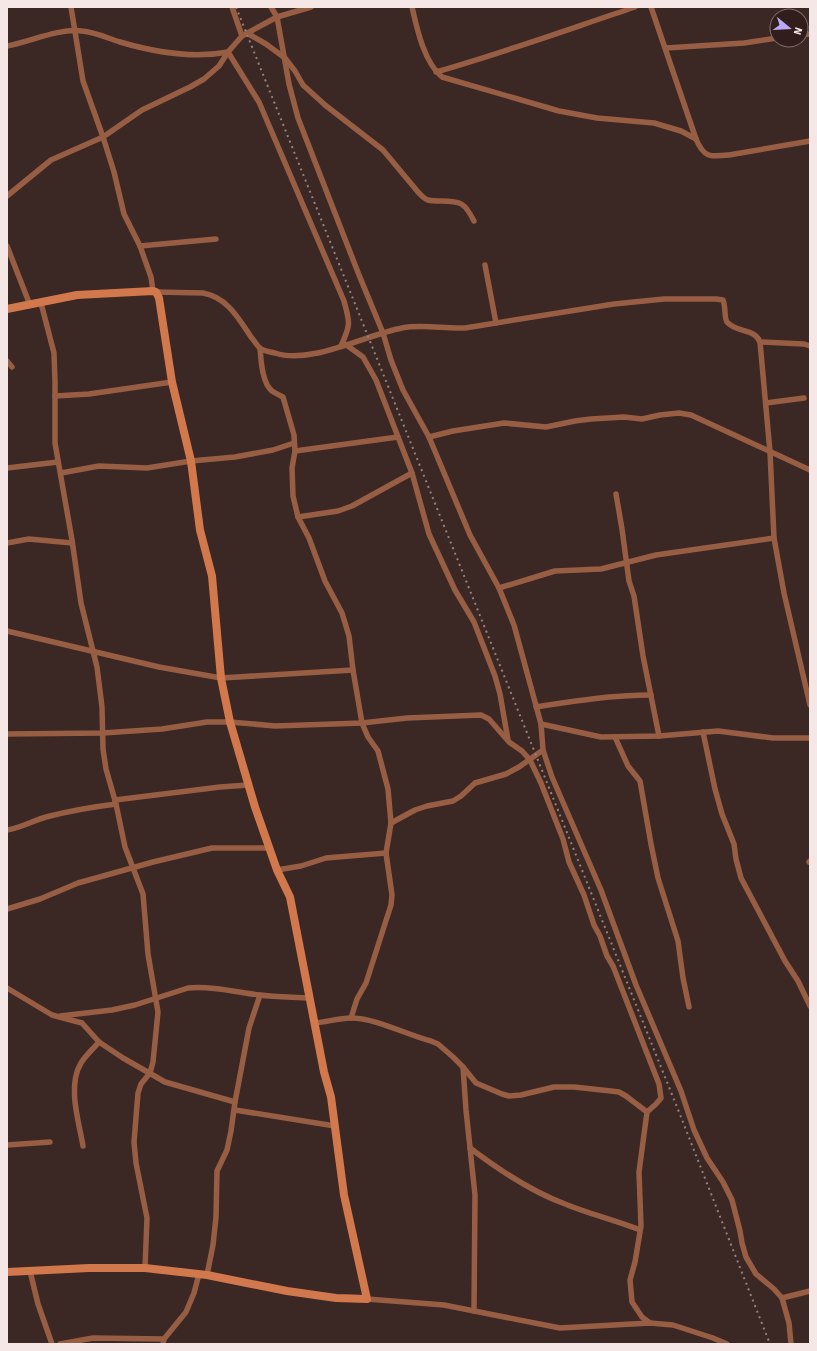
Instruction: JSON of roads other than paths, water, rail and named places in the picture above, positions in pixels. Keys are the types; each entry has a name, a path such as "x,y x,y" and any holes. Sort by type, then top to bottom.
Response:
{"street":[{"path":"66,7 72,9 83,81 103,136 114,172 124,214 140,246 155,291 159,298 172,382 190,461 202,545 212,576 221,678 230,722 248,785 269,848 277,870 290,897 324,1072 331,1097 344,1195 367,1299"},
{"path":"232,7 245,34 266,44 284,58 295,71 303,84 330,110 382,150 424,198 430,201 460,202 468,210 474,221"},
{"path":"271,7 277,17 289,84 298,118 383,333 391,360 403,390 429,437 470,535 499,588 514,625 541,724 543,750 552,777 601,890 636,985 681,1091 694,1130 707,1158 723,1182 732,1200 746,1257 756,1274 782,1298 789,1323 791,1344"},
{"path":"7,196 51,160 103,136 142,110 204,79 219,66 228,52 245,34 277,17 311,7"},
{"path":"412,7 417,31 436,72 442,77 559,111 597,118 654,123 681,131 696,139"},
{"path":"436,72 504,52 570,28 635,7"},
{"path":"651,7 696,139 704,153 717,156 810,141"},
{"path":"7,46 75,31 93,33 153,51 199,55 215,55 228,52"},
{"path":"666,48 769,39"},
{"path":"228,52 259,102 344,301 350,324 343,345"},
{"path":"140,246 216,239"},
{"path":"7,246 30,305"},
{"path":"485,265 496,323"},
{"path":"7,309 77,295 155,291 203,293 218,298 226,304 260,348 262,368 268,386 285,401 289,422 294,435 295,451 292,468 293,496 298,517 309,538 325,581 342,613 349,636 352,670 362,724 368,737 378,751 388,789 392,823 386,853 392,896 391,905 366,982 357,999 351,1018"},
{"path":"260,348 277,354 293,356 310,355 402,328 465,328 614,304 664,299 722,299 728,323 751,333 760,342 770,452 774,538 784,593 810,705"},
{"path":"41,303 54,354 55,443 61,472 81,603 98,680 106,769 116,802 125,846 143,894 148,954 158,1012 155,1050 150,1073 141,1084 138,1094 134,1142 136,1163 147,1218 145,1268"},
{"path":"760,342 804,344 810,346"},
{"path":"343,345 363,358 368,364 376,380 412,473 429,534 455,590 474,622 495,676 509,742"},
{"path":"7,361 12,367"},
{"path":"55,396 89,394 172,382"},
{"path":"766,402 804,398"},
{"path":"429,437 504,423 546,427 575,421 613,418 642,419 678,413 691,415 810,470"},
{"path":"295,451 398,437"},
{"path":"61,472 99,466 147,468 190,461 255,454 294,443"},
{"path":"7,468 58,462"},
{"path":"298,517 338,511 352,506 412,473"},
{"path":"616,494 629,581 634,596 643,656 659,736"},
{"path":"499,588 555,571 601,569 656,555 774,538"},
{"path":"7,543 29,539 72,543"},
{"path":"7,631 159,667 221,678 352,670"},
{"path":"536,708 573,701 621,696 651,695"},
{"path":"7,734 103,733 162,729 207,722 230,722 275,726 362,724 406,718 481,715 489,719 509,742 522,751 530,760 541,783 563,839 569,862 584,895 607,956 613,966 659,1084 660,1098 647,1112 639,1172 640,1230 635,1262 630,1280 630,1296 632,1302 638,1312 650,1323"},
{"path":"541,724 601,737 659,736 718,731 773,738 810,738"},
{"path":"703,732 715,789 722,814 734,844 736,860 741,878 785,961 798,981 810,1006"},
{"path":"615,737 628,766 640,781 658,878 678,940 683,978 689,1007"},
{"path":"392,823 415,810 453,800 461,796 475,783 506,774 530,760 543,750"},
{"path":"7,830 15,829 46,817 92,806 213,788 248,785"},
{"path":"7,909 40,899 78,883 132,867 212,848 269,848"},
{"path":"277,870 301,866 326,858 386,853"},
{"path":"58,1017 112,1010 135,1005 188,988 196,987 226,989 260,995 309,998"},
{"path":"7,988 52,1015 82,1023 99,1042 123,1058 165,1082 235,1102"},
{"path":"60,1344 93,1338 164,1341 186,1312 203,1274 213,1245 216,1218 217,1171 227,1150 249,1028 260,995"},
{"path":"315,1023 351,1018 376,1023 431,1041 438,1044 463,1067 476,1083 484,1088 509,1096 521,1095 554,1087 574,1087 611,1091 619,1092 626,1096 647,1112"},
{"path":"83,1146 74,1096 76,1082 81,1064 99,1042"},
{"path":"463,1067 473,1169 475,1219 474,1311"},
{"path":"235,1110 335,1126"},
{"path":"7,1145 50,1142"},
{"path":"470,1148 510,1176 537,1192 581,1210 640,1230"},
{"path":"7,1272 120,1267 145,1268 203,1274 287,1291 336,1298 444,1305 560,1328 650,1323 673,1325 727,1344"},
{"path":"30,1271 38,1304 52,1344"},
{"path":"782,1298 810,1291"}],"railway":[{"path":"236,7 679,1112 770,1344"}]}
